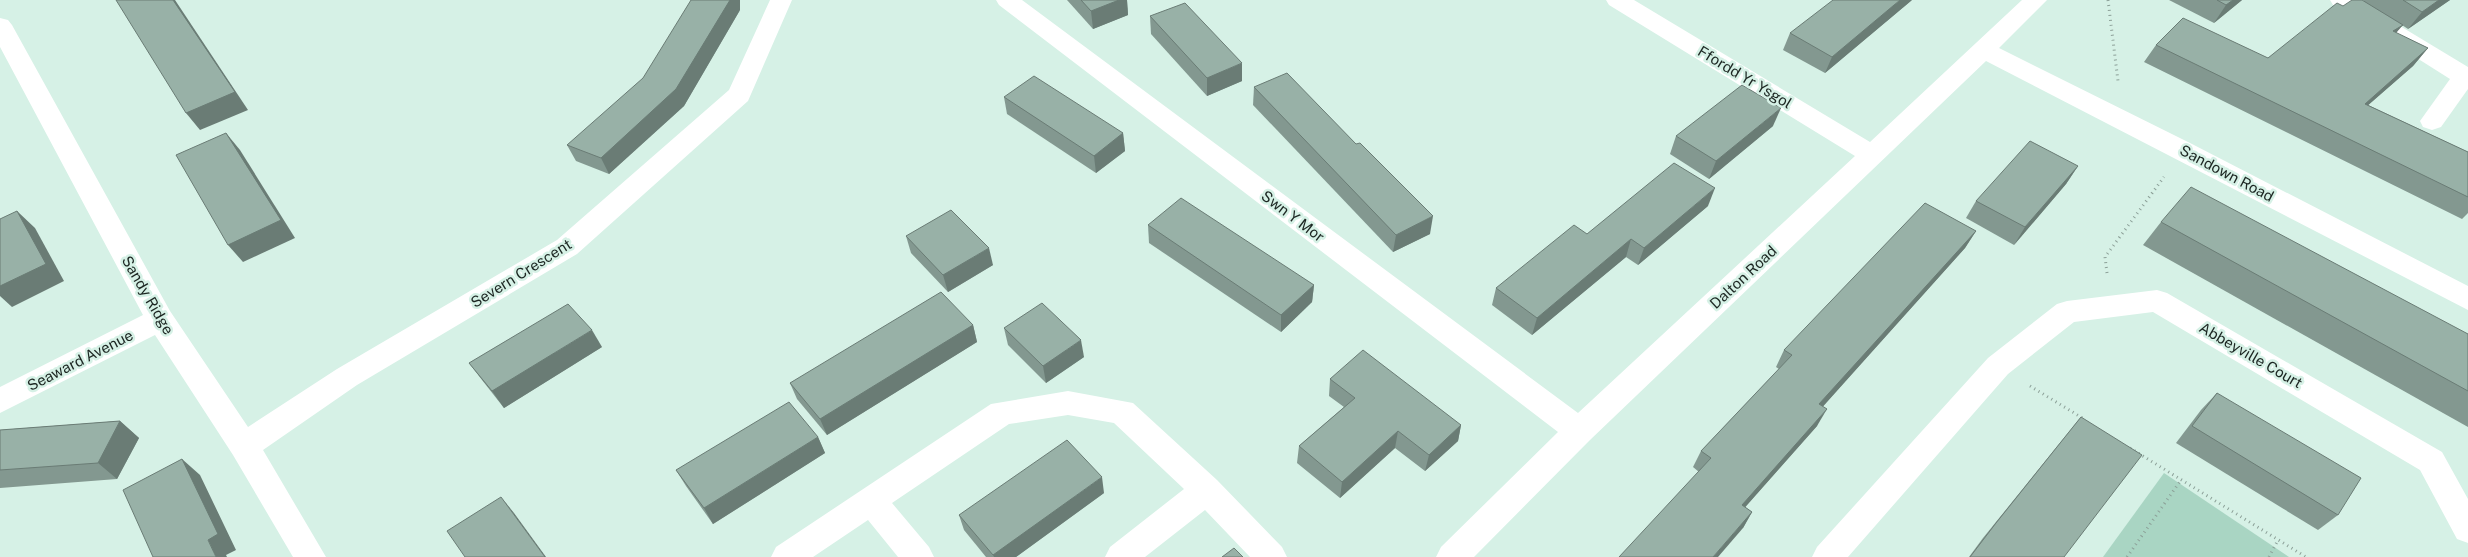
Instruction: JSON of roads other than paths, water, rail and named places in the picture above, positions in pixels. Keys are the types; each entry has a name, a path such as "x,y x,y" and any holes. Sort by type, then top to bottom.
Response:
{"street":[{"name":"Severn Crescent","path":"244,446 347,377 567,247 739,95 782,0"},
{"name":"Swn Y Mor","path":"1006,0 1579,431"},
{"name":"Ffordd Yr Ysgol","path":"1617,0 1873,155"},
{"name":"Dalton Road","path":"1452,557 1579,431 2036,0"},
{"path":"2342,0 2466,76 2432,121"},
{"name":"Sandy Ridge","path":"0,25 160,319 244,446 310,557"},
{"name":"Sandown Road","path":"1983,50 2183,150 2468,299"},
{"name":"Abbeyville Court","path":"1828,557 1998,366 2067,312 2158,300 2431,460 2468,529"},
{"name":"Seaward Avenue","path":"0,401 160,319"},
{"path":"787,557 1002,413 1068,403 1122,412 1206,490 1272,557"},
{"path":"1121,557 1206,490"},
{"path":"871,501 918,557"}]}
